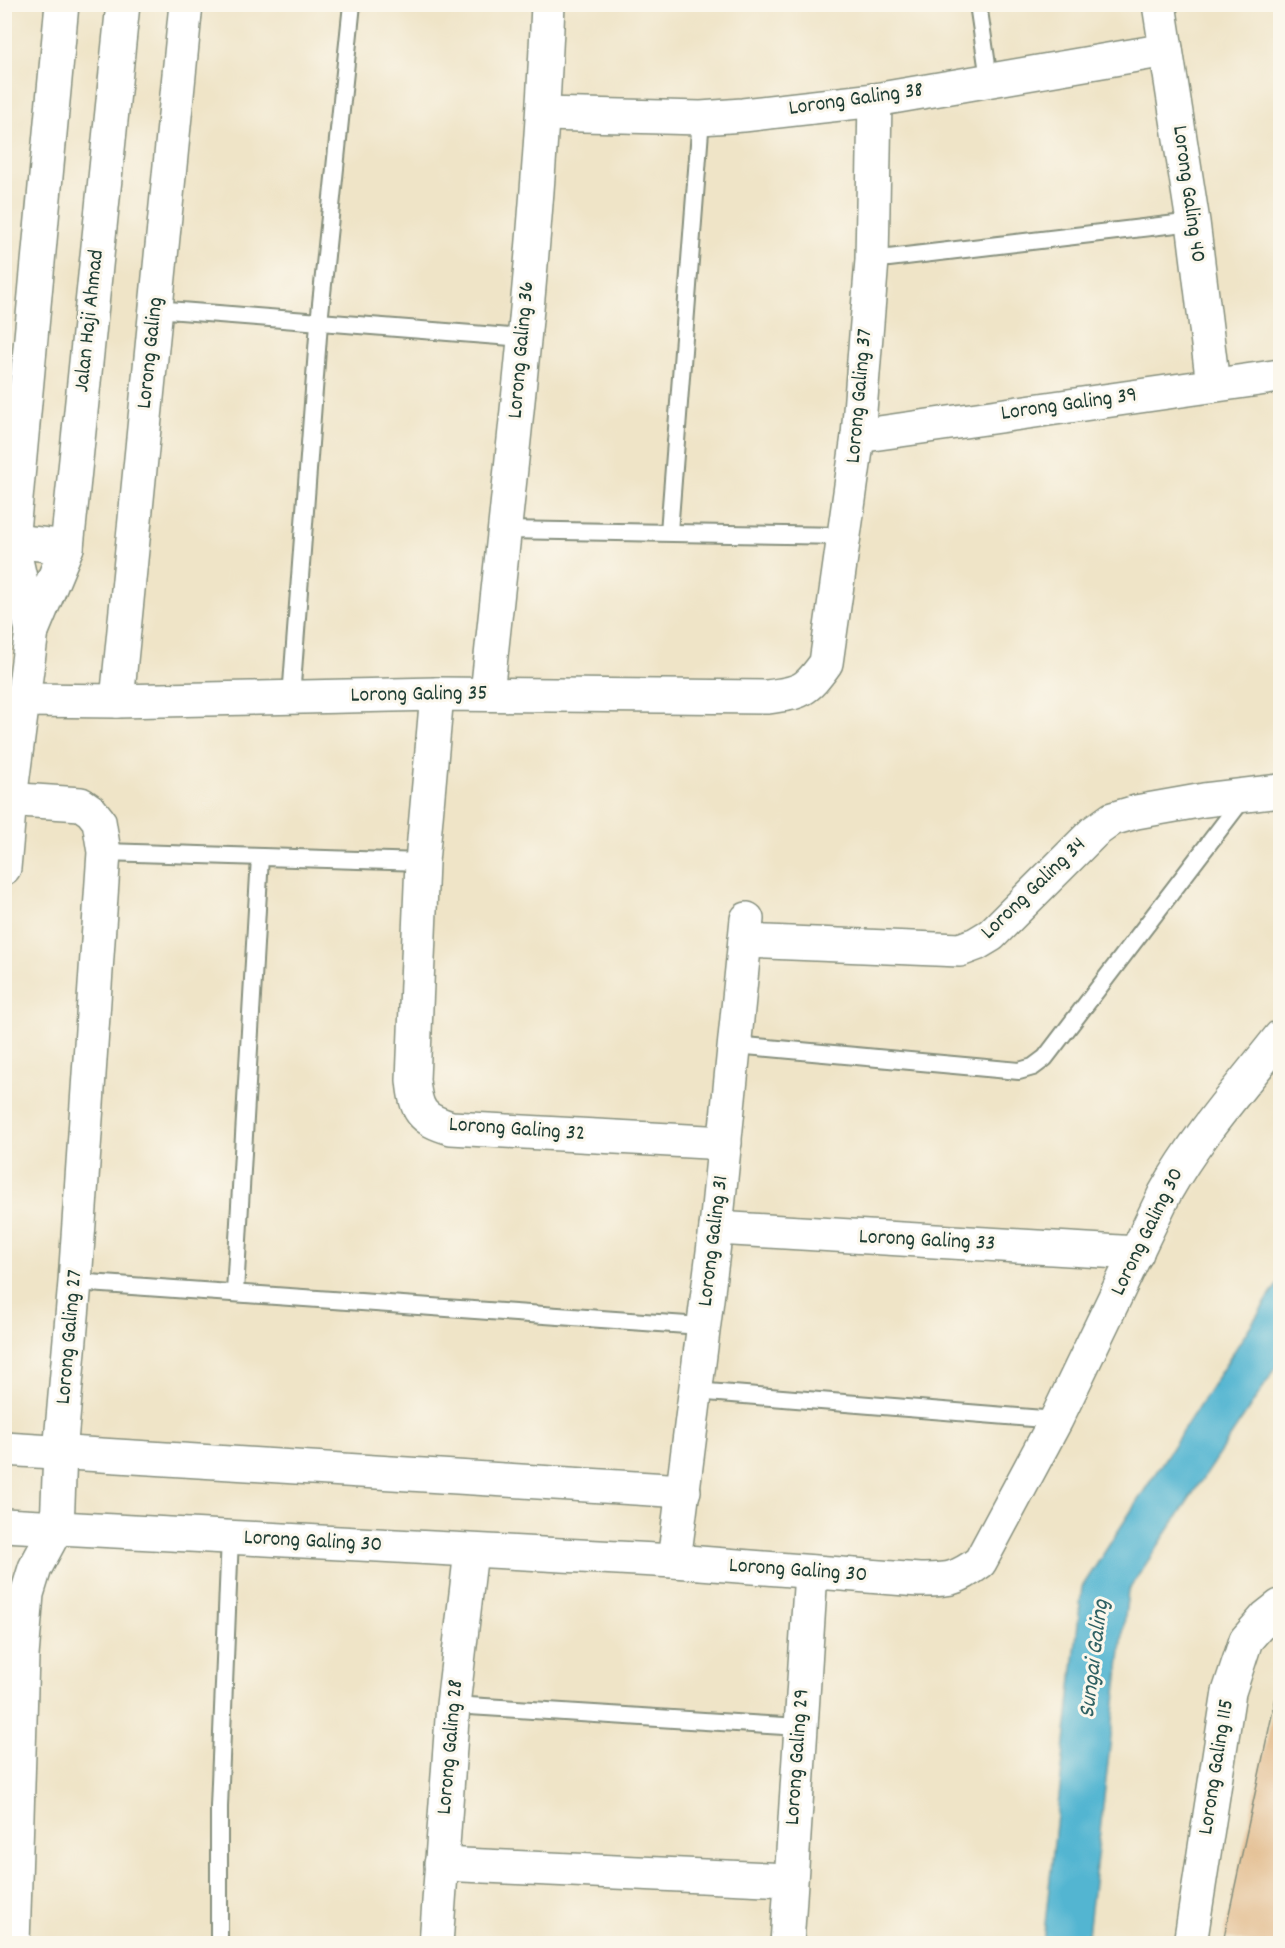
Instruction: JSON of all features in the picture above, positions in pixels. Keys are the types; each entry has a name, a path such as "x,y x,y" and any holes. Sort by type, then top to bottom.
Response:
{"street":[{"name":"Jalan Haji Ahmad","path":"32,631 8,541 62,4"},
{"name":"Jalan Haji Ahmad","path":"4,868 7,799 24,700 32,631 67,547 123,4"},
{"name":"Lorong Galing","path":"117,701 186,4"},
{"name":"Lorong Galing 36","path":"487,694 524,338 544,114 548,4"},
{"name":"Lorong Galing 40","path":"1159,4 1193,222 1213,385"},
{"name":"Lorong Galing 38","path":"544,114 701,118 743,116 875,100 1166,50"},
{"name":"Lorong Galing 37","path":"811,685 826,663 858,436 872,260 875,100"},
{"name":"Lorong Galing 39","path":"858,436 1281,376"},
{"path":"8,541 67,547"},
{"name":"Lorong Galing 35","path":"24,700 117,701 437,694 767,696 791,694 811,685"},
{"name":"Lorong Galing 32","path":"437,694 422,862 413,1080 415,1098 421,1112 431,1122 451,1128 725,1143"},
{"name":"Lorong Galing 34","path":"746,930 960,950 991,935 1094,832 1112,819 1148,810 1281,791"},
{"name":"Lorong Galing 27","path":"7,799 81,804 99,821 104,852 75,1282 60,1453 57,1527 35,1568 27,1594 22,1656 14,1944"},
{"name":"Lorong Galing 31","path":"674,1561 716,1228 746,930"},
{"name":"Lorong Galing 30","path":"4,1525 674,1561 919,1580 949,1580 966,1573 980,1562 1056,1420 1165,1193 1195,1143 1281,1037"},
{"name":"Lorong Galing 33","path":"716,1228 1137,1253"},
{"path":"4,1449 684,1491"},
{"name":"Lorong Galing 28","path":"436,1944 453,1705 471,1551"},
{"name":"Lorong Galing 29","path":"787,1944 811,1572"},
{"name":"Lorong Galing 115","path":"1190,1944 1229,1692 1246,1640 1266,1617 1281,1606"},
{"path":"441,1864 790,1880"}],"lane":[{"path":"291,698 319,323 352,4"},
{"path":"978,4 989,79"},
{"path":"669,532 701,118"},
{"path":"872,260 1193,222"},
{"path":"155,309 524,338"},
{"path":"504,530 845,536"},
{"path":"735,1045 1019,1071 1033,1067 1045,1058 1245,795"},
{"path":"104,852 422,862"},
{"path":"235,1292 260,857"},
{"path":"75,1282 687,1325 703,1328"},
{"path":"695,1391 1056,1420"},
{"path":"219,1944 219,1807 230,1537"},
{"path":"453,1705 800,1727"}],"water":[{"name":"Sungai Galing","path":"1280,1280 1280,1362 1128,1591 1087,1943 1043,1943 1082,1587"}],"building":[{"path":"1280,1678 1280,1944 1255,1944 1224,1937"}]}
